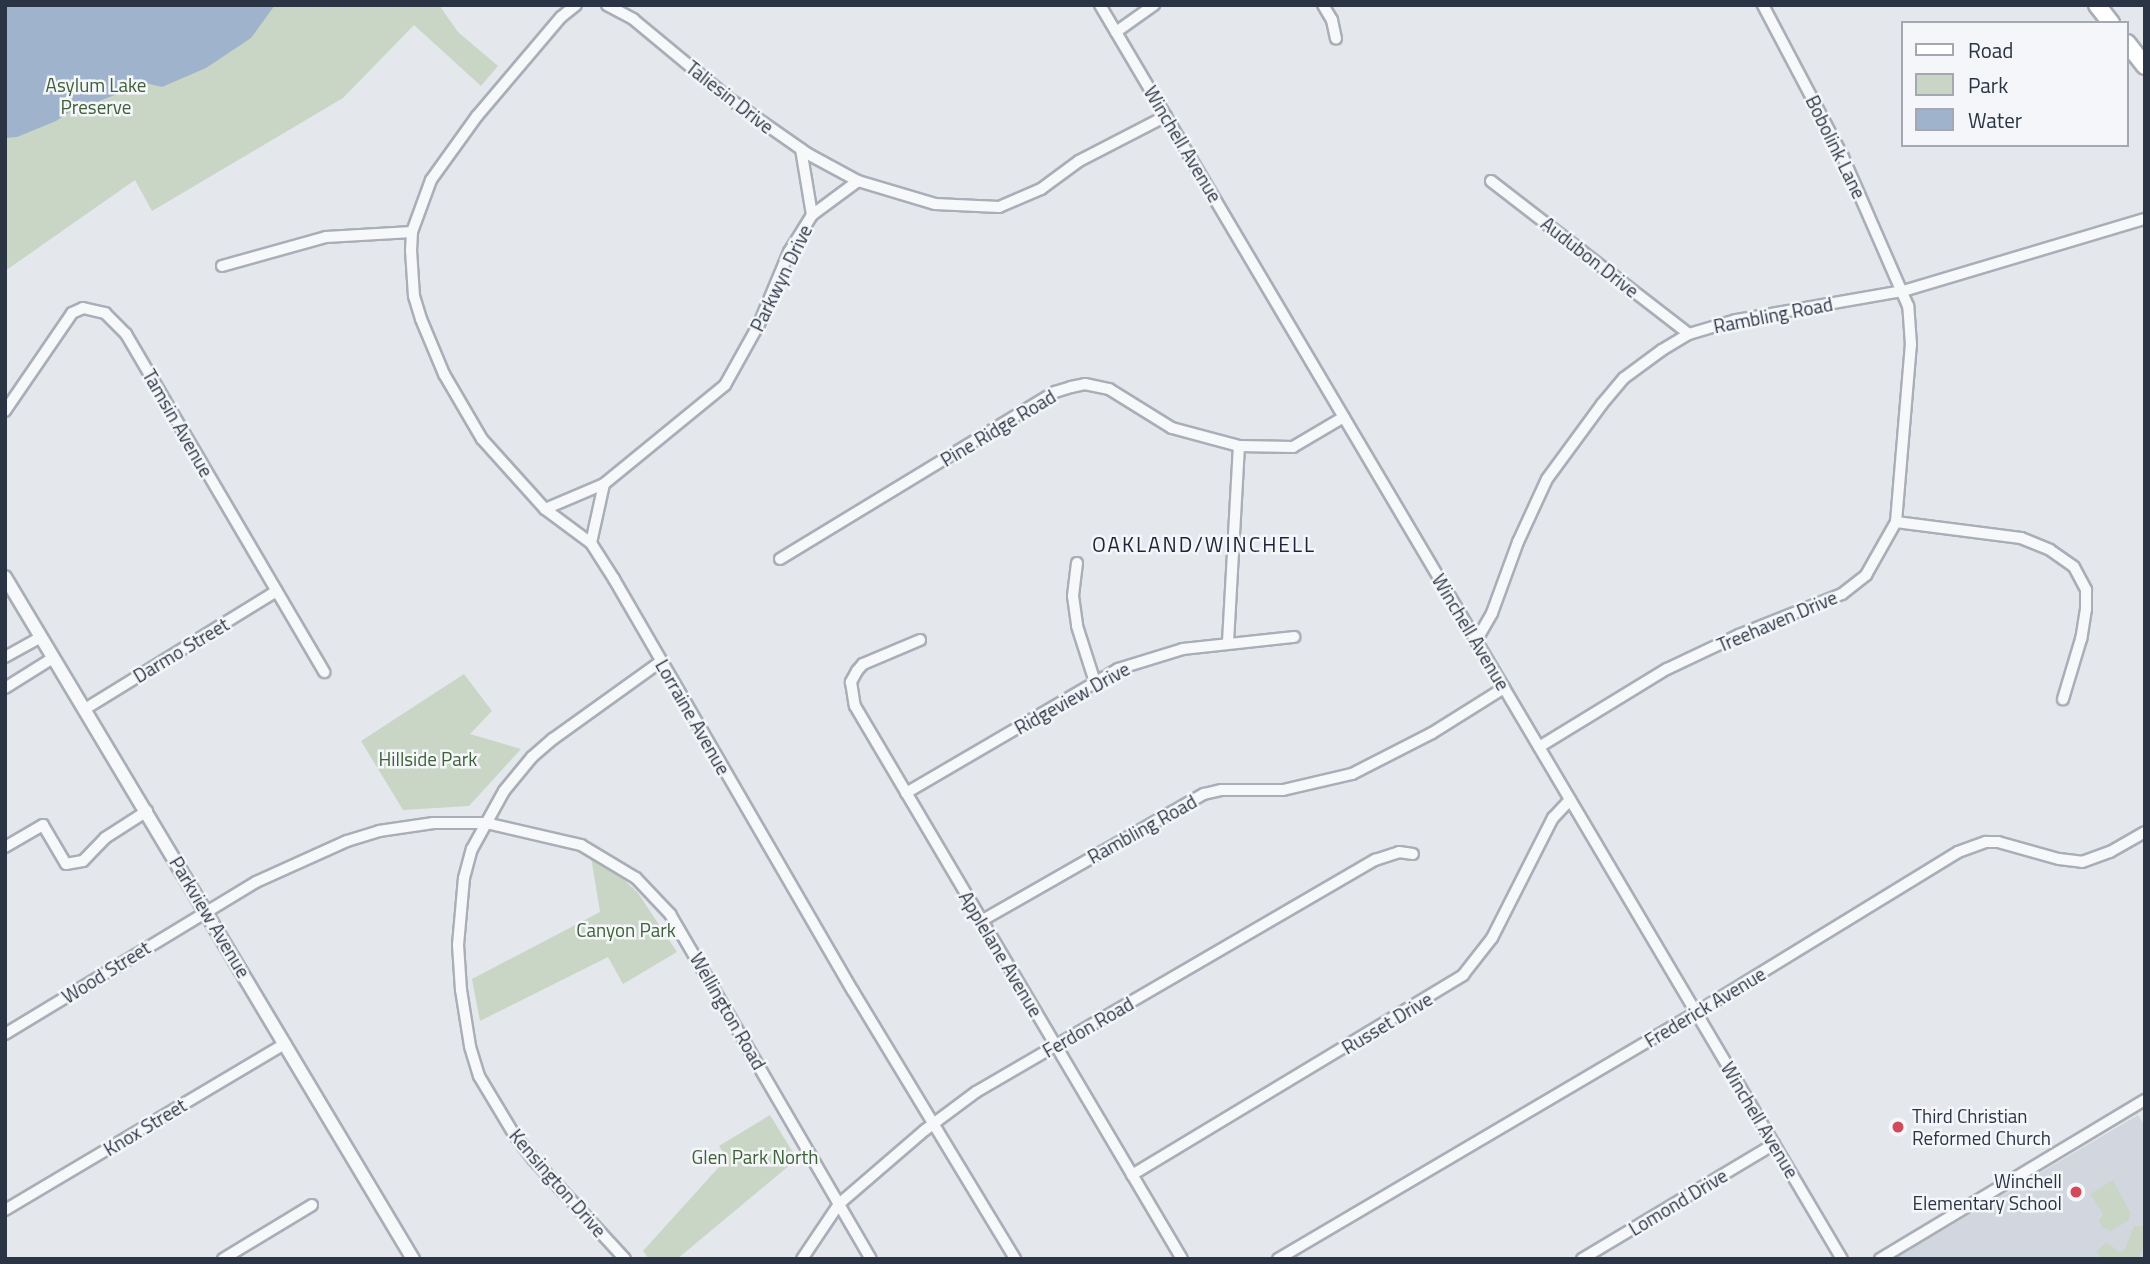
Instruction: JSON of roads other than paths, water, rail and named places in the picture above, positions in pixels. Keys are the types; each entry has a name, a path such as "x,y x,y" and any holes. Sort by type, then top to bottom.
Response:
{"main road":[{"path":"2097,5 2109,21"},
{"path":"2129,45 2145,65"}],"street":[{"name":"Lorraine Avenue","path":"576,5 561,17 477,116 431,180 412,232 414,296 444,374 482,439 545,509 591,543 846,979 1015,1259"},
{"name":"Taliesin Drive","path":"607,5 633,19 728,98 801,149 858,181"},
{"name":"Winchell Avenue","path":"1100,5 1842,1259"},
{"path":"1116,32 1154,5"},
{"path":"1323,5 1332,20 1336,39"},
{"name":"Bobolink Lane","path":"1763,5 1843,157 1903,291"},
{"path":"858,181 935,204 999,207 1041,188 1079,161 1166,116"},
{"path":"801,149 812,215"},
{"name":"Parkwyn Drive","path":"545,509 604,484 725,385 759,324 789,252 812,215 858,181"},
{"name":"Audubon Drive","path":"1491,181 1689,334"},
{"name":"Rambling Road","path":"1476,642 1492,613 1518,542 1548,479 1624,378 1643,362 1689,334 1736,320 1903,291 2145,219"},
{"path":"222,267 326,237 412,232"},
{"name":"Treehaven Drive","path":"1539,747 1667,669 1856,585 1874,564 1896,522 1912,345 1912,323 1903,291"},
{"name":"Tamsin Avenue","path":"5,411 72,313 83,308 105,313 126,334 324,672"},
{"name":"Pine Ridge Road","path":"780,559 1044,399 1071,387 1085,384 1109,389 1172,428 1239,446 1293,447 1344,416"},
{"path":"1228,642 1239,446"},
{"path":"591,543 604,484"},
{"path":"1896,522 2021,538 2050,550 2074,567 2085,590 2086,609 2081,639 2063,699"},
{"path":"1077,563 1073,596 1077,626 1095,682"},
{"name":"Parkview Avenue","path":"5,577 207,910 413,1259"},
{"name":"Darmo Street","path":"85,709 277,591"},
{"path":"5,657 41,636"},
{"name":"Ridgeview Drive","path":"906,793 1095,682 1136,662 1183,649 1228,642 1294,638"},
{"name":"Applelane Avenue","path":"920,640 863,664 851,682 855,706 1182,1259"},
{"path":"5,688 53,658"},
{"name":"Kensington Drive","path":"625,1259 533,1159 493,1102 479,1076 464,1012 458,945 464,878 472,849 504,791 532,757 591,710 660,662"},
{"name":"Rambling Road","path":"981,921 1204,794 1223,790 1283,790 1352,774 1432,733 1504,688"},
{"name":"Russet Drive","path":"1132,1175 1463,975 1487,946 1553,818 1570,800"},
{"path":"5,847 43,825 66,864 83,862 105,838 147,811"},
{"name":"Wellington Road","path":"207,910 282,869 358,838 433,823 486,822 581,845 619,866 653,895 686,939 871,1259"},
{"name":"Frederick Avenue","path":"1278,1259 1972,846 1997,842 2059,859 2082,862 2110,852 2145,832"},
{"name":"Ferdon Road","path":"802,1259 839,1204 934,1123 976,1093 1375,860 1399,852 1413,854"},
{"name":"Wood Street","path":"5,1034 207,910"},
{"name":"Knox Street","path":"5,1210 285,1044"},
{"path":"1880,1259 2145,1100"},
{"name":"Lomond Drive","path":"1582,1259 1774,1144"},
{"path":"223,1259 313,1205"}],"water":[{"path":"5,5 275,5 251,38 206,68 162,87 145,83 97,102 83,103 56,121 17,137 5,138"}],"place":[{"name":"Third Christian Reformed Church","path":"1898,1127"},
{"name":"Winchell Elementary School","path":"2076,1192"}],"district":[{"name":"OAKLAND/WINCHELL","path":"1204,544"}],"park label":[{"name":"Asylum Lake Preserve","path":"96,96"},
{"name":"Hillside Park","path":"428,759"},
{"name":"Canyon Park","path":"626,930"},
{"name":"Glen Park North","path":"755,1157"}]}
